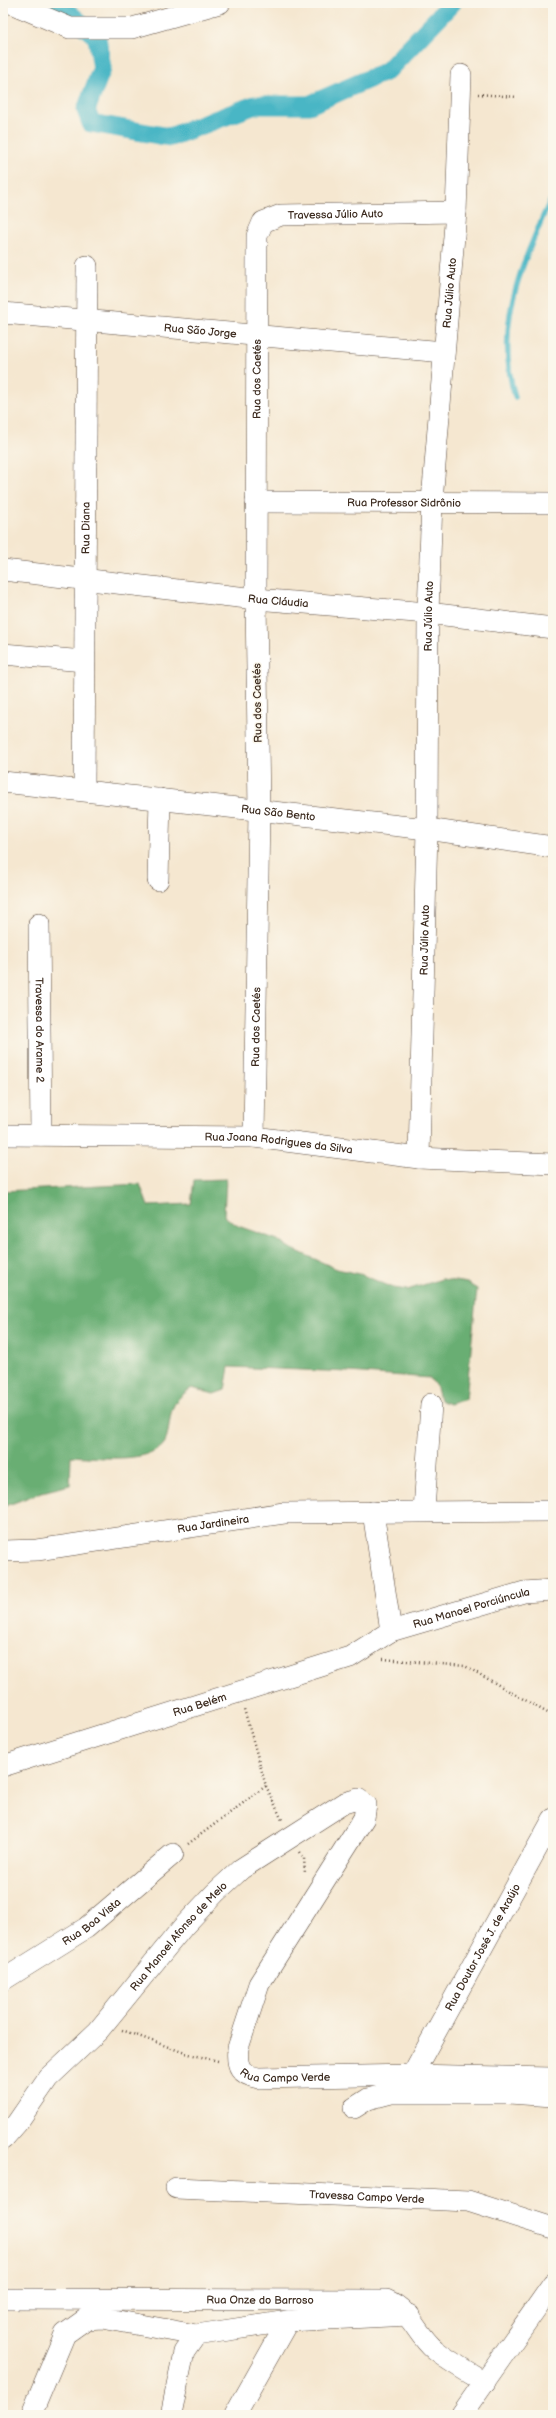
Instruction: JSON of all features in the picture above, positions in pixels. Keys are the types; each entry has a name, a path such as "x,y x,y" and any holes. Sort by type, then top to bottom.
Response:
{"street":[{"path":"11,3 70,28 132,28 220,3"},
{"name":"Rua Júlio Auto","path":"419,1158 426,829 428,613 432,501 456,212 462,84"},
{"name":"Travessa Júlio Auto","path":"257,269 257,236 260,228 263,222 281,215 456,212"},
{"name":"Rua Diana","path":"84,790 87,266"},
{"name":"Rua dos Caetés","path":"254,1137 259,811 256,600 258,336 257,269"},
{"name":"Rua São Jorge","path":"3,313 444,352"},
{"name":"Rua Professor Sidrônio","path":"256,502 432,501 553,503"},
{"name":"Rua Cláudia","path":"3,570 256,600 428,613 553,628"},
{"path":"3,654 84,661"},
{"name":"Rua São Bento","path":"3,782 426,829 553,847"},
{"path":"158,880 160,800"},
{"name":"Travessa do Arame 2","path":"40,924 41,1135"},
{"name":"Rua Joana Rodrigues da Silva","path":"3,1135 254,1137 419,1158 553,1164"},
{"path":"424,1511 431,1404"},
{"name":"Rua Jardineira","path":"3,1551 37,1550 284,1513 553,1510"},
{"path":"373,1512 391,1631"},
{"name":"Rua Manoel Porciúncula","path":"391,1631 524,1592 553,1590"},
{"name":"Rua Belém","path":"3,1766 350,1657 391,1631"},
{"name":"Rua Manoel Afonso de Melo","path":"3,2139 17,2123 48,2078 105,2023 183,1927 215,1893 241,1869 344,1803 358,1799 366,1805 367,1811 355,1832"},
{"name":"Rua Doutor José J. de Araújo","path":"412,2075 553,1819"},
{"name":"Rua Campo Verde","path":"355,1832 259,1984 238,2048 238,2066 248,2076 259,2078 412,2075 553,2078"},
{"name":"Rua Boa Vista","path":"3,1980 86,1928 173,1854"},
{"path":"354,2108 368,2099 391,2093 509,2093 553,2096"},
{"name":"Travessa Campo Verde","path":"176,2188 468,2201 553,2228"},
{"path":"461,2415 553,2284"},
{"name":"Rua Onze do Barroso","path":"3,2299 386,2300 398,2305 409,2315 421,2336 435,2350 485,2382"},
{"path":"31,2415 65,2334 86,2319 102,2318 196,2335 288,2321 409,2315"},
{"path":"236,2415 288,2321"},
{"path":"171,2415 184,2352 196,2335"}],"path":[{"path":"462,84 517,98"},
{"path":"381,1659 466,1666 553,1716"},
{"path":"239,1692 266,1786 282,1819"},
{"path":"173,1854 266,1786"},
{"path":"105,2023 186,2053 238,2066"}],"green space":[{"path":"226,1179 224,1216 238,1226 278,1240 288,1247 337,1269 360,1274 394,1288 407,1290 442,1279 467,1283 477,1289 466,1399 449,1404 440,1400 437,1388 430,1378 349,1372 229,1367 225,1390 214,1394 192,1388 179,1398 172,1409 167,1437 162,1446 153,1452 125,1458 71,1456 70,1485 42,1492 3,1507 3,1191 140,1184 148,1206 191,1204 194,1180"}],"waterway":[{"path":"57,3 97,37 102,68 86,110 91,123 170,137 255,105 309,105 387,71 452,3"},
{"path":"515,397 510,376 508,355 510,314 520,274 546,210 553,197"}]}
